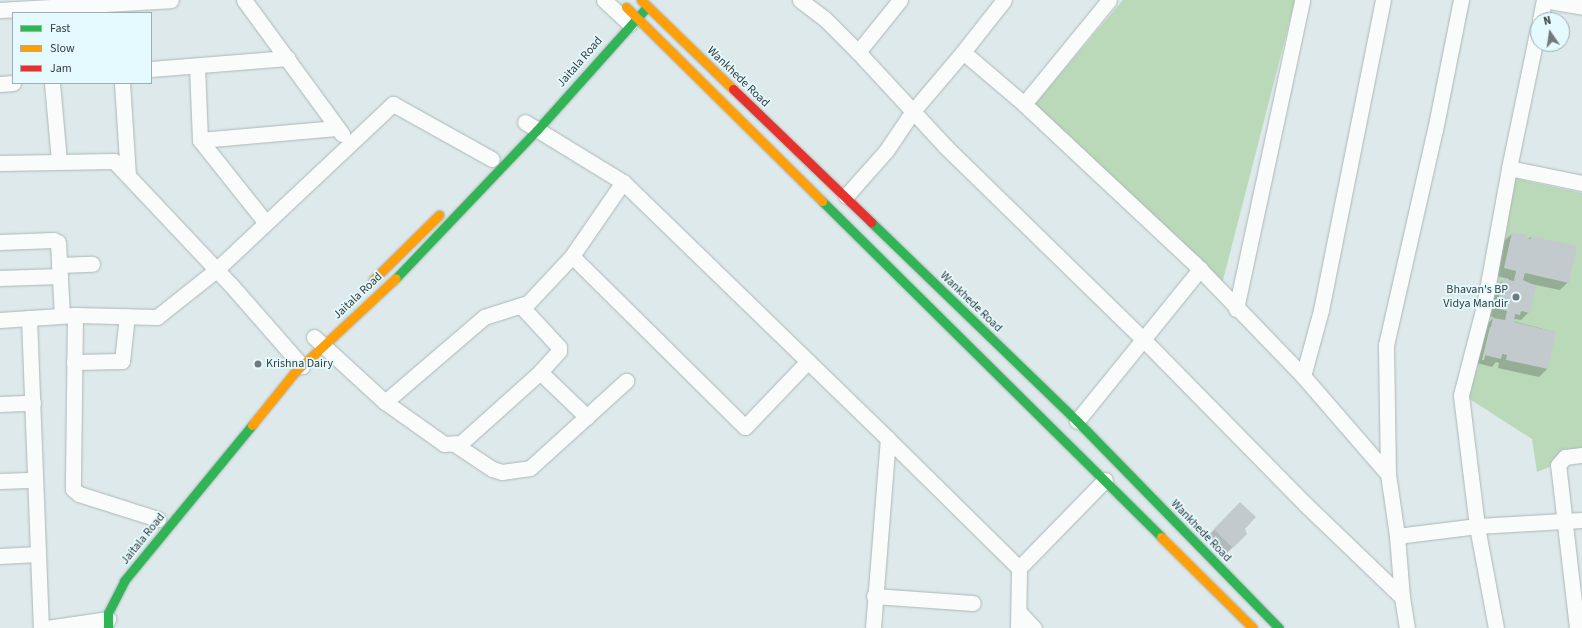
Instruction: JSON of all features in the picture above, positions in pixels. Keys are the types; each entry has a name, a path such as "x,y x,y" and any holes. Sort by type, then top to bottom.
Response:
{"main road":[{"name":"Jaitala Road","path":"259,400 309,347 419,256 528,124 626,14 647,2"},
{"name":"Wankhede Road","path":"647,2 1077,421 1279,628"},
{"path":"626,14 1105,480 1253,628"},
{"name":"Jaitala Road","path":"365,288 443,210"},
{"name":"Jaitala Road","path":"101,621 124,581 309,347"}],"street":[{"path":"0,10 45,11 118,8 171,0"},
{"path":"244,0 288,58 336,128 351,143"},
{"path":"604,0 626,14"},
{"path":"800,0 825,19 995,195 1144,340 1300,500 1402,597"},
{"path":"858,52 900,0"},
{"path":"846,196 886,151 913,111 963,52 1004,0"},
{"path":"1024,104 1109,0"},
{"path":"1236,308 1302,0"},
{"path":"1303,376 1321,310 1383,0"},
{"path":"1407,628 1402,597 1397,536 1388,474 1386,346 1435,130 1461,0"},
{"path":"1542,12 1544,0 1582,7"},
{"path":"963,52 1024,104 1200,269 1303,376 1388,474"},
{"path":"1496,628 1477,526 1461,395 1484,306 1508,168 1533,52"},
{"path":"152,69 288,58"},
{"path":"197,66 200,140 266,223"},
{"path":"0,84 12,83"},
{"path":"52,84 59,162"},
{"path":"122,84 128,176"},
{"path":"0,320 69,315 157,316 216,270 393,104 492,159"},
{"path":"528,124 623,182 1019,568"},
{"path":"200,140 336,128"},
{"path":"0,163 114,161 216,270 309,347 444,444 456,445 492,469 502,472 523,471 530,468 626,381"},
{"path":"1508,168 1582,183"},
{"path":"385,402 484,317 528,303 572,256 623,182"},
{"path":"0,242 56,241 69,315 74,362 73,489 79,494 158,519"},
{"path":"572,256 745,427 808,361"},
{"path":"0,278 92,264"},
{"path":"1077,421 1200,269"},
{"path":"456,445 540,372 559,351 559,347 522,306"},
{"path":"74,362 122,361 127,316"},
{"path":"29,318 36,480 40,628"},
{"path":"540,372 587,417"},
{"path":"0,404 33,402"},
{"path":"873,628 874,596 888,440"},
{"path":"1577,628 1563,521 1558,465 1566,458 1582,455"},
{"path":"0,481 36,480"},
{"path":"1018,628 1019,568 1105,480"},
{"path":"1397,536 1477,526 1582,520"},
{"path":"0,556 38,554"},
{"path":"874,596 973,602"},
{"path":"1018,612 1034,628"},
{"path":"47,628 101,621"}],"green space":[{"path":"1123,0 1295,0 1221,288 1034,105"},
{"path":"1513,178 1582,193 1582,454 1537,472 1532,439 1465,396"}],"building":[{"name":"Bhavan's BP Vidya Mandir","path":"1512,232 1527,235 1526,238 1531,239 1531,236 1577,246 1569,283 1525,273 1523,280 1536,286 1530,313 1521,311 1520,315 1515,314 1514,322 1556,332 1548,369 1506,360 1507,355 1502,354 1501,359 1484,355 1493,318 1505,320 1507,311 1496,308 1503,279 1514,281 1516,271 1504,268"},
{"path":"1240,502 1256,517 1245,529 1247,534 1233,548 1214,529"}],"traffic: fast":[{"path":"396,278 537,130 646,8"},
{"path":"822,201 1161,537"},
{"path":"871,222 1077,421 1279,628"},
{"path":"108,628 108,613 124,581 252,425"}],"traffic: slow":[{"path":"641,0 733,89"},
{"path":"626,7 822,201"},
{"path":"373,280 439,215"},
{"path":"252,425 294,373 396,278"},
{"path":"1161,537 1253,628"}],"traffic: jam":[{"path":"733,89 871,222"}],"place":[{"name":"Bhavan's BP Vidya Mandir","path":"1516,297"},
{"name":"Krishna Dairy","path":"258,364"}]}
